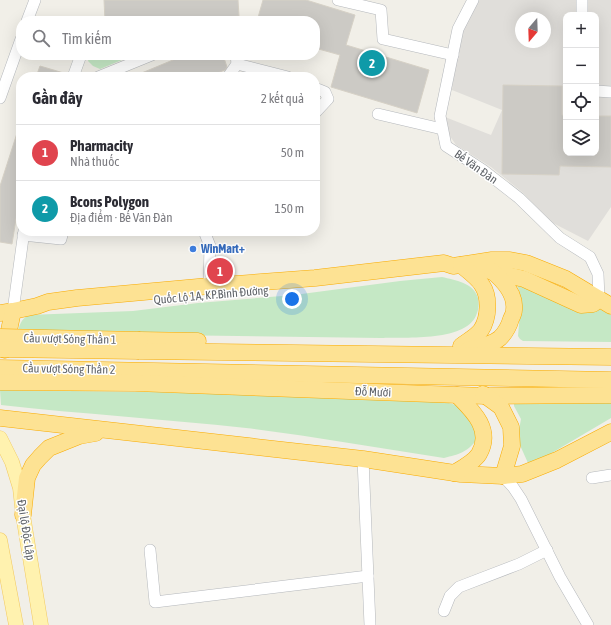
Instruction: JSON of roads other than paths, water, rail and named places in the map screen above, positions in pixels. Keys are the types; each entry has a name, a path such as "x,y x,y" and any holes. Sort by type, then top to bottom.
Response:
{"highway":[{"path":"457,265 492,260 510,260 526,263 566,279 605,302"},
{"path":"0,368 8,335 6,312 37,306 48,302 77,298 315,278 444,263 479,268 524,279 581,305 605,302"},
{"path":"457,265 482,284 486,294 488,308 481,330 461,346"},
{"name":"Quốc Lộ 1A, KP.Bình Đường","path":"37,306 48,308 446,273 457,265"},
{"path":"447,355 486,345 499,339 508,327 514,311 513,299 508,287 492,271"},
{"name":"Cầu vượt Sóng Thần 1","path":"0,337 140,346"},
{"path":"140,346 481,346 611,348"},
{"path":"140,346 447,355 611,357"},
{"name":"Cầu vượt Sóng Thần 1","path":"0,350 140,346"},
{"name":"Cầu vượt Sóng Thần 2","path":"0,368 137,377"},
{"name":"Cầu vượt Sóng Thần 2","path":"0,382 137,377"},
{"name":"Đỗ Mười","path":"137,377 611,380"},
{"name":"Đỗ Mười","path":"137,377 457,395 611,395"},
{"path":"463,378 501,407 511,427 512,446 503,476"},
{"path":"454,473 478,455 483,443 483,431 479,420 471,409 457,395"},
{"path":"0,418 364,459 461,474 503,476 522,474 557,460 611,432"},
{"path":"23,515 27,478 33,465 49,448 79,436 109,430"}],"main road":[{"name":"Đại lộ Độc Lập","path":"0,438 9,456 20,488 41,625"},
{"path":"0,540 16,625"}],"street":[{"path":"29,16 35,0"},
{"path":"338,0 381,10 383,39 453,55"},
{"name":"Bế Văn Đàn","path":"473,0 458,29 440,116 446,146 483,170 519,198 560,238 590,257 598,274 605,302"},
{"path":"582,0 582,12"},
{"path":"0,98 16,53"},
{"path":"75,72 79,60"},
{"path":"110,72 140,60"},
{"path":"230,72 236,60"},
{"path":"239,60 274,72"},
{"path":"320,90 325,92 328,99 320,108"},
{"path":"599,91 611,92"},
{"path":"378,114 442,129"},
{"path":"6,312 22,236"},
{"path":"42,236 61,239 62,236"},
{"path":"206,236 210,246 209,286"},
{"path":"364,459 370,625"},
{"path":"592,478 611,475"},
{"path":"503,476 521,499 560,577 588,625"},
{"path":"150,550 155,602 368,576"},
{"path":"444,611 450,596 459,587 519,564 547,550"}],"place":[{"name":"Bcons Polygon","path":"372,63"},
{"name":"WinMart+","path":"193,249"},
{"name":"Pharmacity","path":"220,271"}]}
